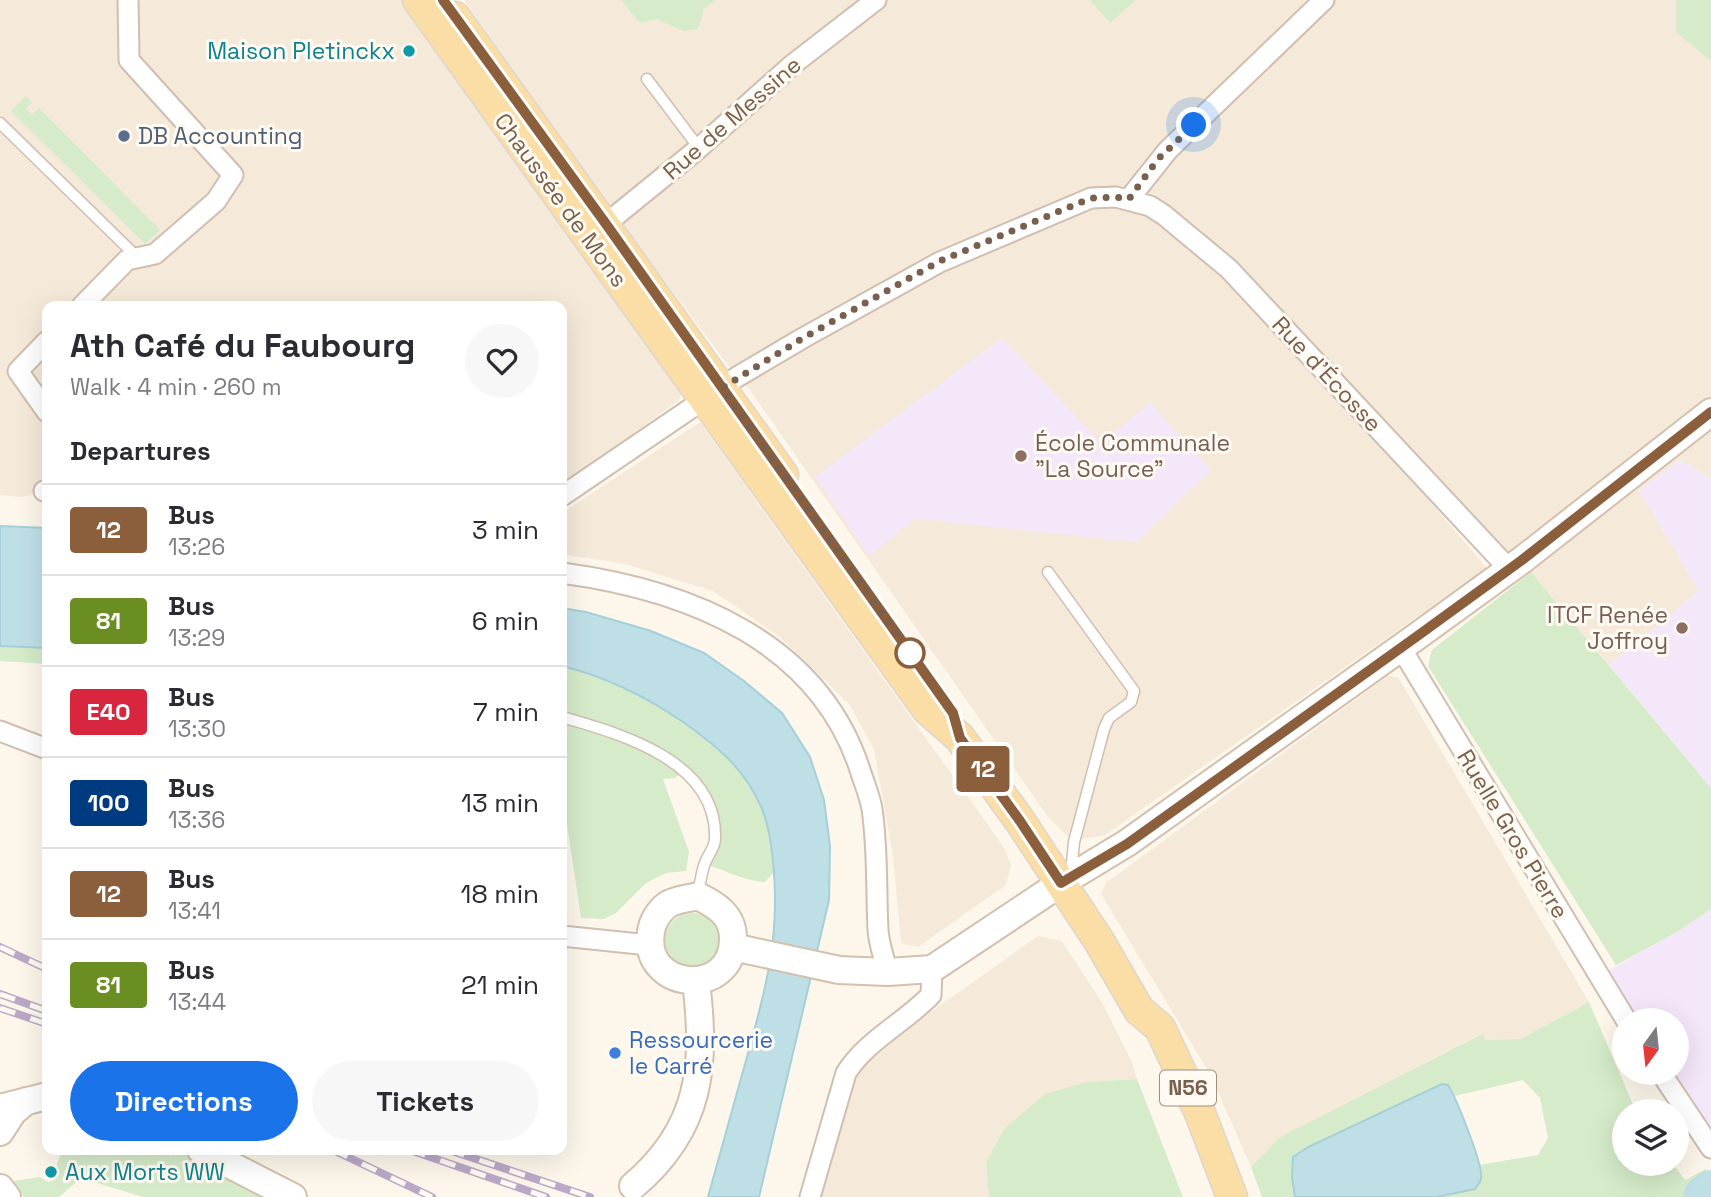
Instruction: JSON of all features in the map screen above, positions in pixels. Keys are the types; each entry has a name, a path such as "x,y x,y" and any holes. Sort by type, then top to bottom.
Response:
{"main road":[{"name":"Chaussée de Mons","path":"441,8 713,395 953,713 960,738 1066,881"},
{"name":"N56","path":"1066,881 1139,1010 1160,1028 1199,1113 1218,1188"}],"street":[{"path":"87,301 127,260 155,254 216,201 233,175 129,60 128,0"},
{"name":"Rue de Messine","path":"597,231 699,148 792,65 876,0"},
{"path":"567,493 803,338 940,261 1091,198 1129,199 1167,149 1324,0"},
{"name":"Rue d'Écosse","path":"1129,199 1150,206 1164,215 1229,269 1509,569"},
{"path":"42,346 18,371 42,405"},
{"path":"733,947 839,970 888,972 933,969 1127,844 1401,648 1509,569 1711,412"},
{"path":"567,574 624,583 668,596 744,629 782,654 807,677 827,701 855,752 871,805 876,841 878,933 888,972"},
{"name":"Ruelle Gros Pierre","path":"1401,648 1619,1008"},
{"path":"0,732 42,747"},
{"path":"698,896 716,905 724,913 733,935 733,947 729,959 710,977 696,981 678,979 668,974 655,959 649,945 652,926 667,905 698,896"},
{"path":"567,937 649,945"},
{"path":"810,1197 846,1073 855,1058 870,1044 916,1010 931,995 933,969"},
{"path":"633,1186 656,1164 681,1128 695,1092 701,1059 696,981"},
{"path":"1669,1085 1711,1148"},
{"path":"0,1108 37,1099"},
{"path":"0,1132 13,1112 37,1099"},
{"path":"211,1155 293,1197"},
{"path":"0,1188 7,1197"}],"lane":[{"path":"648,79 699,148"},
{"path":"0,123 137,258"},
{"path":"1048,572 1133,691 1131,702 1109,718 1104,729 1066,881"},
{"path":"567,718 605,729 656,751 690,775 713,810 716,842 705,864 698,896"}],"shaded area":[{"path":"0,0 403,0 679,384 681,393 679,400 567,482 567,301 42,301 42,492 22,497 0,495"},
{"path":"464,0 1711,0 1711,479 1680,460 1639,490 1699,591 1609,665 1522,561 1509,569 1247,289 1487,568 1105,835 1082,839 1067,836 1048,817 745,383 799,340 730,368 612,211"},
{"name":"École Communale \"La Source\"","path":"1002,338 1101,443 1150,403 1211,470 1137,542 915,519 869,556 815,477"},
{"path":"700,422 1003,846 1011,865 1006,885 918,947 901,943 893,856 874,749 849,704 780,637 713,591 625,564 567,555 567,510"},
{"name":"ITCF Renée Joffroy","path":"1680,460 1711,479 1711,788 1609,665 1699,591 1639,490"},
{"path":"1388,676 1398,677 1589,1002 1521,1039 1484,1040 1483,1033 1280,1137 1251,1167 1210,1074 1101,894 1106,883"},
{"path":"1711,909 1711,1148 1689,1115 1689,1099 1678,1099 1669,1085 1689,1085 1689,1008 1618,1008 1598,976 1677,932"},
{"path":"1038,936 1062,941 1103,1004 1132,1062 1137,1079 1086,1082 1005,1128 986,1162 989,1197 819,1197 851,1077 876,1051"}],"green space":[{"path":"621,0 716,0 703,9 697,29 684,31 656,19 640,23"},
{"path":"1090,0 1136,0 1110,23"},
{"path":"1676,0 1711,0 1711,61 1676,32"},
{"path":"26,96 32,102 26,109 32,115 39,108 160,230 145,244 11,111"},
{"path":"1531,572 1711,788 1711,909 1677,932 1616,965 1428,666 1432,650"},
{"path":"0,646 42,648 42,664 0,661"},
{"path":"567,668 619,686 649,700 705,737 728,759 748,783 765,816 774,872 765,882 705,864 716,842 713,811 683,771 675,778 663,779 689,852 686,871 666,873 646,883 616,913 604,919 581,918 567,824"},
{"path":"692,913 711,921 719,940 711,959 692,967 673,959 665,940 673,921"},
{"path":"1589,1002 1612,1055 1612,1085 1625,1085 1631,1099 1612,1099 1612,1176 1682,1176 1685,1180 1706,1169 1711,1175 1711,1197 1436,1197 1475,1189 1481,1179 1480,1165 1538,1155 1548,1138 1540,1098 1523,1080 1455,1096 1448,1085 1292,1188 1295,1197 1262,1197 1251,1167 1280,1137 1484,1033 1484,1040 1521,1039"},
{"path":"1137,1079 1183,1197 989,1197 986,1162 1005,1128 1045,1094 1086,1082"},
{"path":"60,1155 187,1155 268,1197 143,1197 81,1178 59,1197 24,1197 14,1181 40,1177 48,1182 55,1180 59,1174 57,1165"}],"water":[{"path":"0,526 42,528 42,648 0,646"},
{"path":"567,609 651,631 704,653 744,681 782,713 810,757 824,800 830,846 829,900 759,1197 708,1197 770,964 775,889 773,861 764,815 740,771 710,742 657,705 595,676 567,668"},
{"path":"1442,1084 1448,1085 1452,1092 1474,1147 1481,1172 1481,1179 1475,1189 1436,1197 1295,1197 1293,1157 1308,1147"}],"waterway":[{"path":"1703,1197 1711,1190"}],"railway":[{"path":"0,947 42,967"},
{"path":"0,994 42,1009"},
{"path":"0,1008 42,1022"},
{"path":"344,1155 432,1197"},
{"path":"424,1155 546,1197"},
{"path":"464,1155 590,1197"}],"bus line":[{"name":"12","path":"443,0 606,224 953,713 960,738 1061,883 1127,844 1416,637 1522,560 1711,412"}],"place":[{"name":"Maison Pletinckx","path":"409,51"},
{"name":"DB Accounting","path":"124,136"},
{"name":"École Communale \"La Source\"","path":"1021,456"},
{"name":"ITCF Renée Joffroy","path":"1682,628"},
{"name":"Ressourcerie le Carré","path":"615,1053"},
{"name":"Aux Morts WW","path":"51,1172"}],"route":[{"path":"910,653 722,388 803,338 940,261 1091,198 1129,199 1158,159 1194,125"}]}
